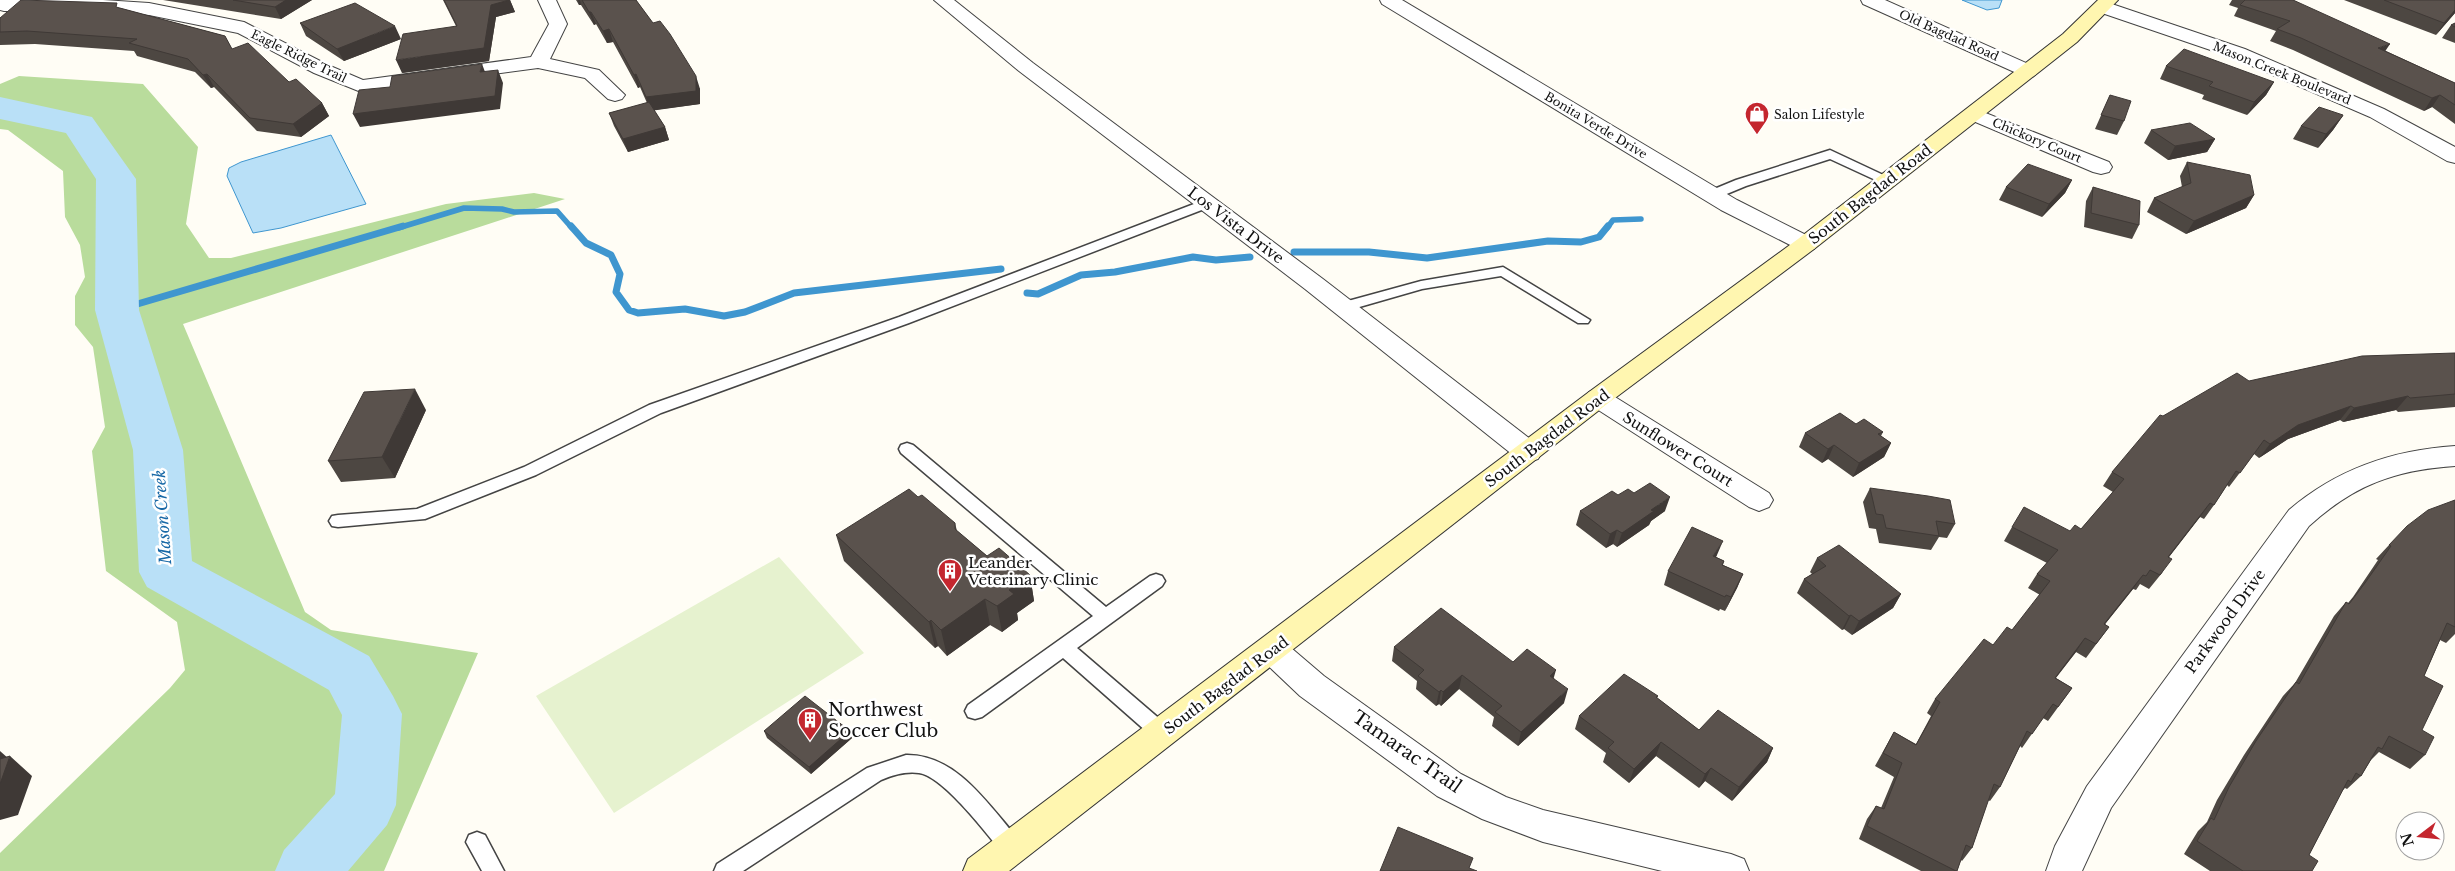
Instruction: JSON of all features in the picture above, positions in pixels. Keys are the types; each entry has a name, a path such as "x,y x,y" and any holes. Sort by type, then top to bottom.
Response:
{"main road":[{"name":"South Bagdad Road","path":"981,871 1272,650 1598,398 1806,244 2070,38 2106,4"}],"street":[{"path":"538,62 558,24 546,0"},
{"name":"Los Vista Drive","path":"943,0 1026,67 1207,203 1528,452"},
{"name":"Bonita Verde Drive","path":"1389,0 1712,195 1806,244"},
{"name":"Old Bagdad Road","path":"1870,0 2028,71"},
{"name":"Eagle Ridge Trail","path":"5,4 96,5 149,9 244,28 321,69 361,86 538,62 592,74 615,95"},
{"name":"Mason Creek Boulevard","path":"2106,4 2238,52 2377,113 2455,156"},
{"name":"Chickory Court","path":"1973,114 2101,167"},
{"name":"Sunflower Court","path":"1598,398 1759,500"},
{"name":"Parkwood Drive","path":"2064,871 2068,858 2099,797 2300,518 2315,502 2354,477 2379,468 2420,459 2455,456"},
{"name":"Tamarac Trail","path":"1272,650 1312,686 1449,785 1494,808 1543,826 1731,871"}],"lane":[{"path":"1712,195 1733,184 1810,163 1830,154 1887,180"},
{"path":"338,520 419,515 530,471 655,408 904,320 1207,203"},
{"path":"1342,307 1421,285 1503,271 1583,320"},
{"path":"907,449 1106,617"},
{"path":"975,710 1156,581"},
{"path":"1064,647 1162,733"},
{"path":"725,871 874,774 898,764 928,766 950,778 1012,848"},
{"path":"476,842 493,871"}],"green space":[{"path":"19,76 143,84 198,147 186,224 209,258 231,258 446,204 534,193 565,199 183,324 305,612 331,630 478,653 384,871 0,871 0,853 170,688 185,670 177,622 106,571 92,451 105,427 93,347 75,325 75,296 85,277 80,245 65,217 63,171 8,130 0,129 0,84"},
{"path":"779,557 864,653 614,813 536,696"}],"water":[{"path":"1962,0 2002,0 1999,8 1987,10"},
{"path":"331,135 366,204 281,228 253,233 227,176 229,168 241,162"}],"building":[{"path":"21,0 117,3 116,7 225,36 232,49 248,43 289,82 296,79 322,103 293,124 250,118 207,74 203,75 188,59 129,43 137,39 27,31 0,32 0,18"},
{"path":"233,0 286,0 275,7"},
{"path":"444,0 509,0 491,5 484,48 396,60 403,34 457,26"},
{"path":"582,0 636,0 653,23 660,21 670,34 696,76 696,91 646,97 636,74 634,75 609,29 603,31"},
{"path":"2245,0 2293,0 2390,44 2378,48 2455,83 2455,105 2440,95 2432,98 2301,38 2277,29 2290,21 2240,5"},
{"path":"2384,0 2455,0 2455,10 2444,23"},
{"path":"355,3 395,26 337,49 300,23"},
{"path":"2184,49 2274,82 2254,102 2209,86 2213,82 2166,66"},
{"path":"482,64 480,72 498,70 495,96 353,114 359,90 390,87 392,76"},
{"path":"2110,95 2131,101 2124,121 2101,115"},
{"path":"649,102 665,127 623,139 609,113"},
{"path":"2319,107 2343,115 2326,134 2301,126"},
{"path":"2190,123 2215,139 2175,146 2151,130"},
{"path":"2187,162 2250,175 2254,195 2194,221 2154,198 2191,183"},
{"path":"2028,164 2072,180 2049,204 2006,187"},
{"path":"2093,187 2140,201 2139,225 2091,213"},
{"path":"2455,353 2455,394 2410,398 2408,396 2354,408 2351,406 2298,425 2270,444 2264,440 2240,473 2236,471 2214,505 2210,503 2168,557 2172,559 2160,575 2150,570 2146,576 2143,575 2104,624 2109,627 2096,644 2085,638 2055,678 2072,688 2058,707 2053,704 2032,734 2027,731 2000,787 1994,784 1972,848 1966,845 1957,871 1867,826 1876,806 1884,809 1902,763 1883,753 1894,732 1916,745 1940,702 1935,699 1984,639 1993,645 2007,627 2012,630 2050,581 2037,574 2058,550 2012,527 2024,507 2070,531 2075,525 2081,529 2124,479 2112,472 2160,415 2163,416 2237,373 2249,381 2362,356"},
{"path":"415,389 382,457 328,461 364,392"},
{"path":"1840,413 1856,424 1864,419 1883,432 1878,434 1891,443 1859,463 1834,445 1828,449 1805,433"},
{"path":"1650,483 1670,497 1651,510 1654,511 1622,533 1617,530 1610,534 1580,511 1612,491 1618,495 1628,489 1634,493"},
{"path":"1870,488 1950,500 1955,524 1936,521 1939,536 1886,528 1883,515 1876,514"},
{"name":"Leander Veterinary Clinic","path":"909,489 918,497 922,495 955,523 955,529 987,556 999,548 1030,575 1009,590 1014,594 997,606 985,599 941,630 931,620 929,622 836,535"},
{"path":"2455,500 2455,627 2447,623 2424,676 2443,686 2422,730 2434,737 2425,755 2389,736 2382,749 2378,747 2361,776 2356,773 2351,782 2348,780 2309,855 2318,861 2312,871 2243,871 2197,841 2211,818 2214,820 2229,787 2256,741 2296,682 2299,684 2346,602 2349,604 2365,583 2391,546 2389,545 2407,526 2428,510"},
{"path":"1692,527 1723,541 1713,556 1724,561 1722,565 1743,574 1731,597 1726,595 1725,597 1668,571"},
{"path":"1839,545 1901,594 1859,621 1851,615 1849,616 1804,579 1826,566 1817,558"},
{"path":"1441,608 1513,662 1527,649 1556,670 1550,676 1568,689 1521,732 1495,712 1502,706 1462,675 1443,692 1441,690 1439,692 1418,676 1424,670 1394,647"},
{"path":"1624,674 1658,696 1656,697 1699,730 1718,710 1773,748 1739,787 1711,768 1705,774 1661,742 1634,769 1608,748 1614,742 1579,716"},
{"name":"Northwest Soccer Club","path":"805,696 850,731 809,767 764,731"},
{"path":"10,756 0,784 0,759"},
{"path":"1398,827 1473,858 1469,868 1477,871 1380,871"}],"waterway":[{"name":"Mason Creek","path":"0,108 79,125 116,179 117,310 158,450 166,572 349,673 372,714 365,805 307,871"},
{"path":"398,228 464,208 502,209 514,212 557,211 572,228"},
{"path":"1607,228 1613,220 1641,219"},
{"path":"117,310 403,226"},
{"path":"571,226 586,243 611,255 620,274 616,292 629,310 638,313 685,309 724,316 745,312 794,293 1001,269"},
{"path":"1294,252 1369,252 1427,258 1548,241 1581,242 1599,237 1608,226"},
{"path":"1027,293 1038,294 1081,275 1115,272 1193,257 1216,260 1250,257"}],"place":[{"name":"Salon Lifestyle","path":"1757,135"},
{"name":"Leander Veterinary Clinic","path":"950,592"},
{"name":"Northwest Soccer Club","path":"810,741"}]}
